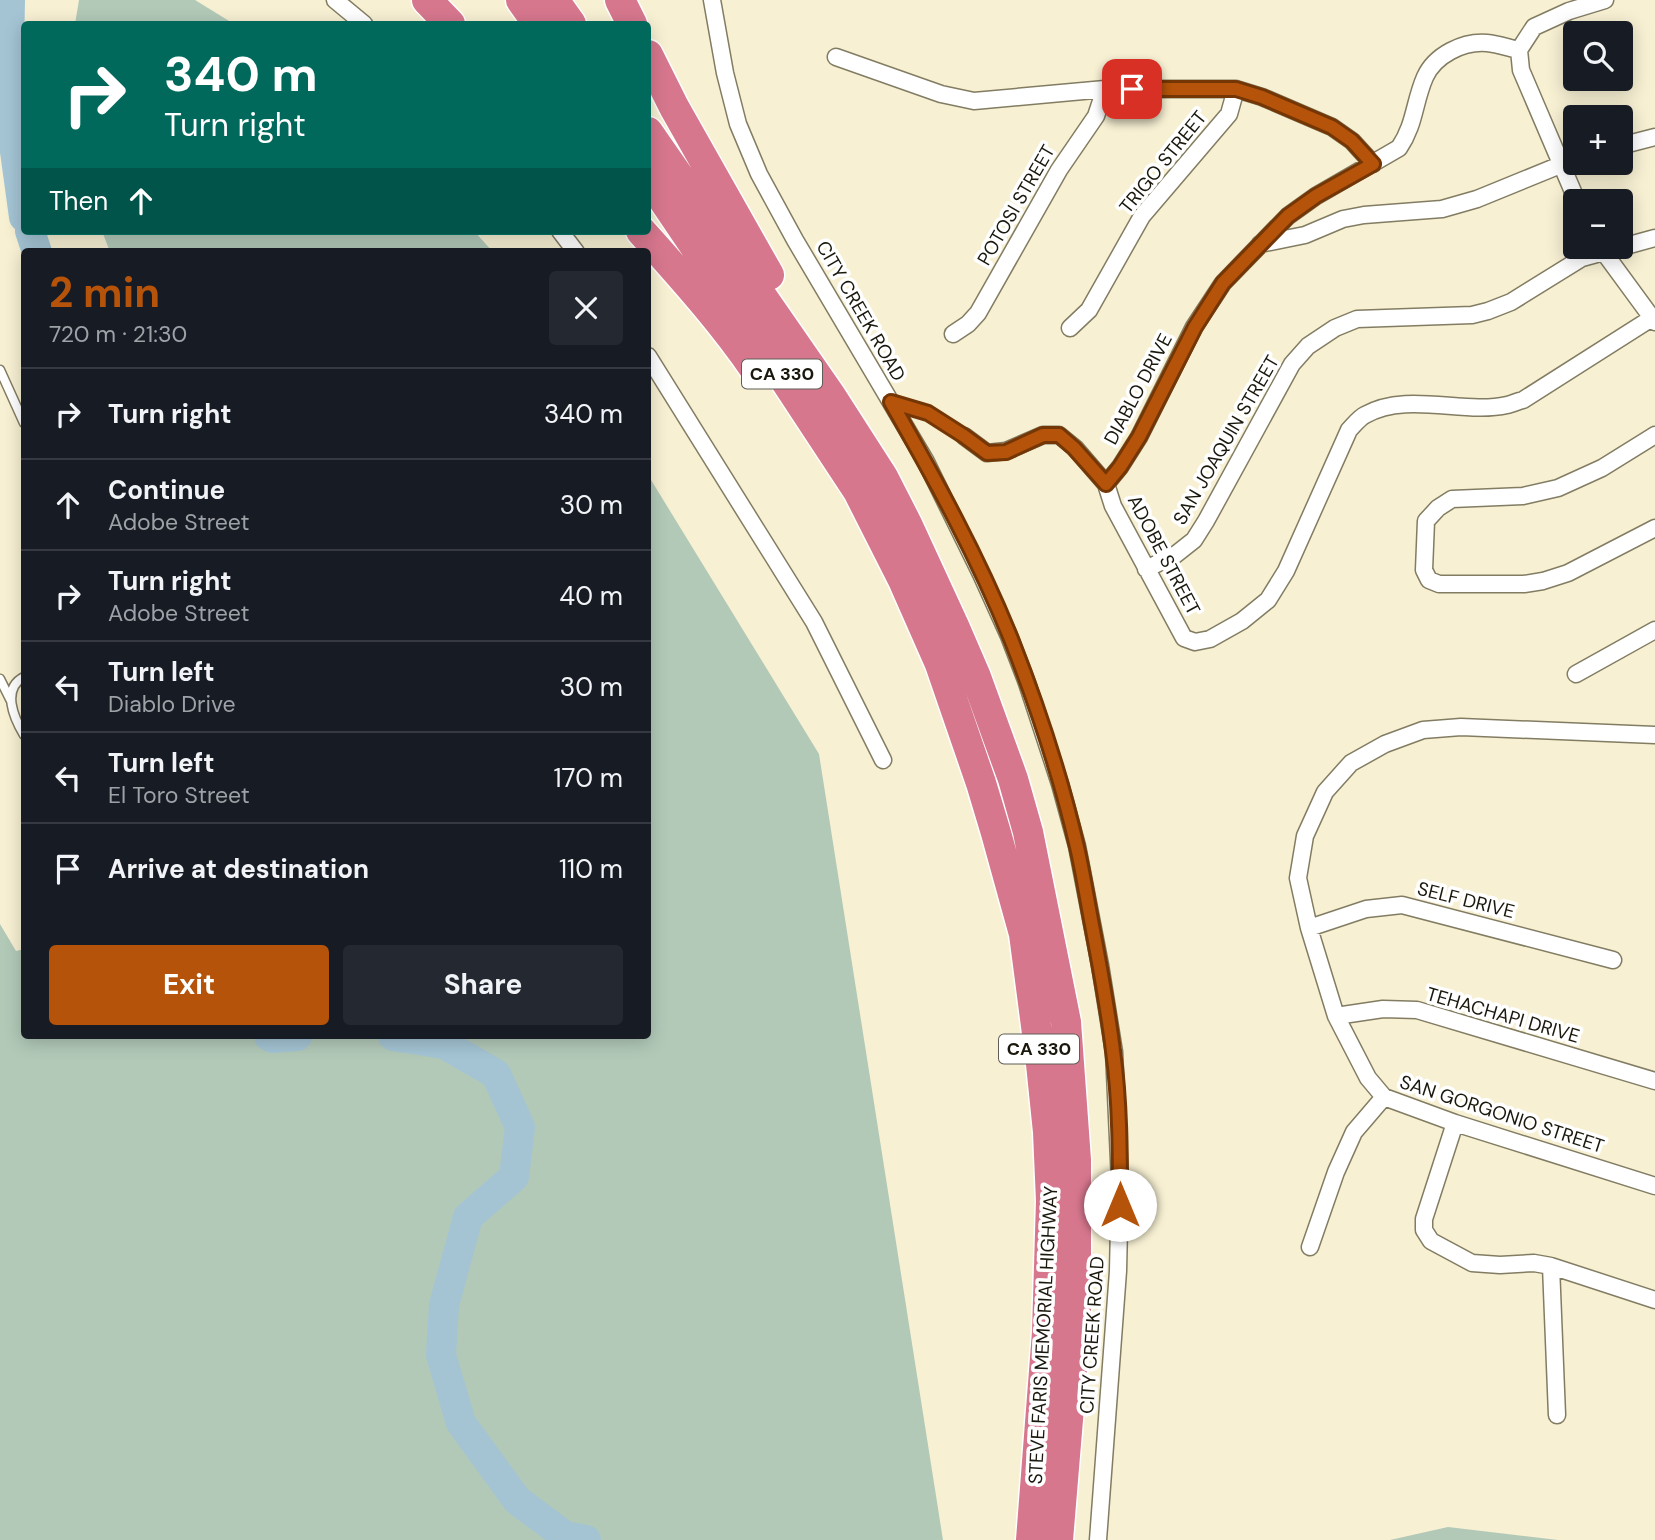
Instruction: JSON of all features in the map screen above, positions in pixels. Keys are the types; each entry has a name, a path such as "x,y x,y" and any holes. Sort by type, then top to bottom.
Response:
{"highway":[{"path":"427,0 447,21"},
{"path":"521,0 536,21"},
{"path":"554,0 569,21"},
{"path":"620,0 630,21"},
{"path":"651,61 674,107 883,477"},
{"name":"STEVE FARIS MEMORIAL HIGHWAY","path":"651,136 777,316 883,477 917,545 976,677 1013,779 1028,832 1066,1022 1076,1160 1076,1323 1058,1540"},
{"name":"STEVE FARIS MEMORIAL HIGHWAY","path":"651,181 858,491 903,580 940,664 981,783 1024,934 1048,1132 1051,1201 1047,1332 1031,1540"},
{"path":"644,235 744,352 903,580"}],"street":[{"path":"335,0 360,21"},
{"name":"CITY CREEK ROAD","path":"712,0 725,73 738,124 759,174 925,460 981,574 1027,683 1077,846 1114,1052 1120,1182 1118,1281 1098,1540"},
{"path":"1563,152 1521,70 1519,50 1534,27 1569,11 1605,0"},
{"name":"DIABLO DRIVE","path":"1106,484 1139,437 1202,316 1223,283 1288,216 1316,196 1399,148 1407,135 1425,76 1438,58 1466,44 1487,43 1519,50"},
{"path":"836,57 941,94 974,101 1105,89 1236,89 1262,97 1332,127 1352,141 1373,164"},
{"name":"POTOSI STREET","path":"953,334 978,313 1059,170 1096,116 1105,89"},
{"name":"TRIGO STREET","path":"1070,328 1089,310 1142,216 1229,114 1236,89"},
{"path":"1633,143 1655,137"},
{"path":"1261,244 1306,235 1343,219 1441,209 1477,199 1563,164"},
{"name":"SAN JOAQUIN STREET","path":"1633,243 1655,238"},
{"name":"SAN JOAQUIN STREET","path":"1146,569 1175,555 1194,540 1292,364 1308,346 1335,328 1357,319 1472,315 1488,311 1511,302 1580,259"},
{"path":"1609,259 1654,320"},
{"name":"ADOBE STREET","path":"964,436 987,453 1006,452 1043,435 1059,435 1074,448 1106,484 1113,506 1184,638 1195,642 1210,639 1242,621 1268,600 1286,572 1349,430 1363,415 1386,407 1412,404 1506,406 1523,400 1654,320"},
{"path":"651,361 814,622 883,760"},
{"path":"1655,435 1602,468 1558,488 1523,496 1452,499 1438,508 1426,521 1424,570 1429,580 1439,584 1524,584 1543,581 1567,573 1655,528"},
{"path":"1576,674 1655,630"},
{"name":"SAN GORGONIO STREET","path":"1655,735 1461,726 1423,730 1385,744 1351,763 1325,792 1305,836 1298,878 1309,928 1336,1016 1368,1078 1384,1097 1455,1123 1655,1186"},
{"name":"SELF DRIVE","path":"1309,928 1366,909 1402,905 1613,960"},
{"name":"TEHACHAPI DRIVE","path":"1336,1016 1382,1009 1417,1010 1655,1082"},
{"path":"1310,1247 1336,1172 1354,1132 1384,1097"},
{"path":"1455,1123 1424,1219 1424,1230 1431,1241 1472,1263 1534,1263 1551,1266 1655,1300"},
{"path":"1551,1266 1557,1415"}],"lane":[{"path":"0,370 21,416"},
{"path":"891,402 928,413 964,436"},
{"path":"0,679 11,701"},
{"path":"21,679 12,692 11,701 12,711 21,729"}],"green space":[{"path":"79,0 195,0 229,21 76,21"},
{"path":"104,235 478,235 489,248 108,248"},
{"path":"651,480 819,754 943,1540 0,1540 0,924 16,951 21,950 21,1039 651,1039"},
{"path":"1448,1527 1558,1540 1390,1540"}],"waterway":[{"path":"10,0 8,101 21,195"},
{"path":"31,235 36,248"},
{"path":"412,1039 444,1044 496,1074 520,1127 514,1177 468,1217 444,1305 441,1355 461,1423 517,1500 565,1536 586,1540"}],"route":[{"path":"1120,1205 1114,1052 1077,846 1060,784 1009,636 925,460 891,402 928,413 987,453 1006,452 1043,435 1059,435 1106,484 1139,437 1195,327 1223,283 1288,216 1316,196 1373,164 1352,141 1332,127 1262,97 1236,89 1132,89"}]}
